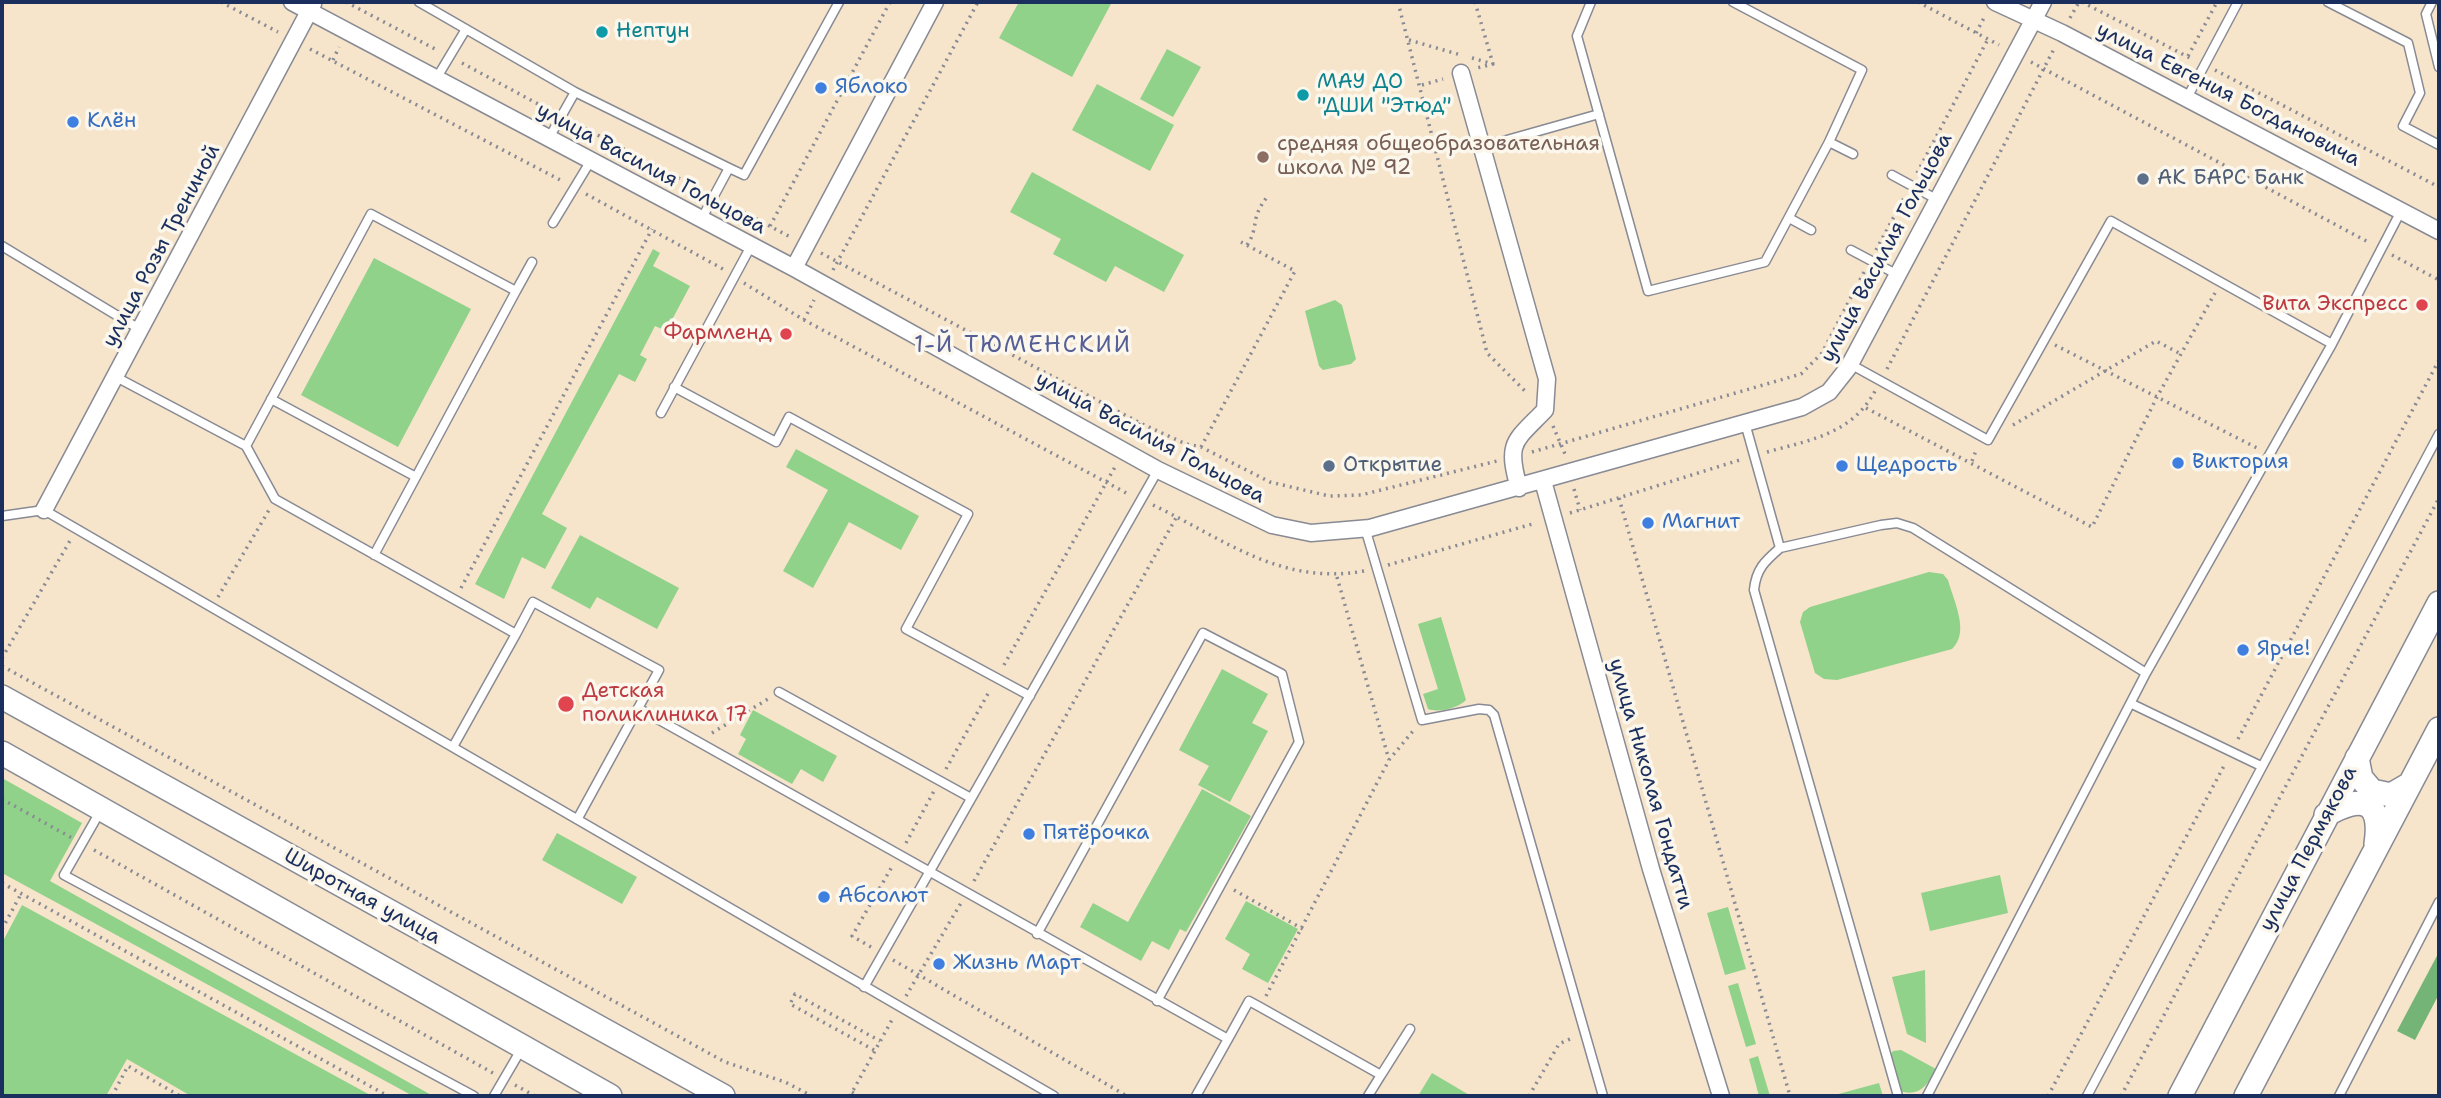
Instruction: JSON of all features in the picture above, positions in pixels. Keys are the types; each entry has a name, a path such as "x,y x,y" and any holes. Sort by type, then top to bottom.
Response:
{"main road":[{"name":"улица Пермякова","path":"2180,1096 2439,603"},
{"name":"Широтная улица","path":"2,697 723,1096"},
{"path":"2246,1096 2439,729"},
{"path":"2,753 610,1096"},
{"path":"2357,758 2361,778 2372,791 2391,794 2410,784"},
{"path":"2326,816 2348,803 2362,803 2372,809 2379,825 2376,847"}],"street":[{"name":"улица Василия Гольцова","path":"292,2 312,6 436,79 794,268 1158,470 1272,525 1311,533 1365,528 1543,481 1816,401 1840,381 1850,364 2043,2"},
{"name":"улица Евгения Богдановича","path":"1995,2 2062,33 2402,209 2439,231"},
{"path":"794,268 932,3"},
{"name":"улица Розы Трениной","path":"44,510 312,6"},
{"path":"1461,73 1547,379 1545,410 1518,438 1510,458 1518,488"},
{"name":"улица Николая Гондатти","path":"1543,481 1651,869 1721,1096"}],"lane":[{"path":"419,2 575,92 744,175 839,2"},
{"path":"1591,2 1577,36 1648,291 1765,262 1829,142 1863,70 1733,2"},
{"path":"2187,98 2238,2"},
{"path":"2328,2 2408,43 2420,93 2403,126 2439,145"},
{"path":"2432,2 2426,14 2439,67"},
{"path":"436,79 466,29"},
{"path":"548,139 575,92"},
{"path":"1482,147 1599,114"},
{"path":"1829,142 1853,155"},
{"path":"554,223 590,162"},
{"path":"701,220 729,168"},
{"path":"1892,176 1938,200"},
{"path":"1927,1096 2146,673 2332,344 2402,209"},
{"path":"246,446 371,214 516,291"},
{"path":"1789,218 1811,230"},
{"path":"1850,364 1988,440 2111,221 2332,344"},
{"path":"2,246 141,330"},
{"path":"661,413 751,246"},
{"path":"1851,250 1898,275"},
{"path":"374,555 533,262"},
{"path":"116,377 246,446 275,499 516,634"},
{"path":"674,387 776,442 789,417 968,514 906,629 1030,696"},
{"path":"271,399 415,477"},
{"path":"1745,423 1780,548"},
{"path":"2087,1096 2260,766 2439,434"},
{"path":"864,987 1158,470"},
{"path":"2,516 44,510 454,745 1054,1096"},
{"path":"1898,1096 1755,590 1755,576 1763,562 1780,548 1897,523 1913,528 2146,673"},
{"path":"1365,528 1422,720 1479,709 1489,710 1493,715 1603,1096"},
{"path":"454,745 533,602 659,670 578,818"},
{"path":"1037,934 1203,633 1282,674 1299,742 1157,1001"},
{"path":"779,692 971,798"},
{"path":"2132,704 2260,766"},
{"path":"638,708 966,895 1228,1039"},
{"path":"102,810 64,874 474,1096"},
{"path":"2339,1096 2439,902"},
{"path":"1196,1096 1248,1001 1381,1074"},
{"path":"1368,1096 1410,1029"},
{"path":"494,1096 523,1047"}],"path":[{"path":"220,2 713,261 735,278 804,320 1105,483 1269,563 1301,573 1336,576 1378,568 1580,510 1830,433 1848,424 1865,407 1880,381 2062,33 2081,2 2439,187"},
{"path":"346,2 1140,423 1186,444 1201,447 1285,487 1344,497 1510,458 1801,374 1822,353 1988,39"},
{"path":"770,226 890,2"},
{"path":"804,320 978,2"},
{"path":"1398,2 1487,353 1545,410 1562,443 1580,510"},
{"path":"1475,2 1493,64"},
{"path":"1918,2 2439,280"},
{"path":"2188,56 2217,2"},
{"path":"1247,245 1254,232 1255,212 1268,196"},
{"path":"455,600 652,229"},
{"path":"1201,447 1295,271 1241,242"},
{"path":"1865,407 2092,527 2157,397 2221,282"},
{"path":"2044,339 2269,454"},
{"path":"1988,440 2156,341 2181,355"},
{"path":"2048,1096 2439,360"},
{"path":"1126,1096 852,936 1140,423"},
{"path":"1619,498 1790,1096"},
{"path":"2121,1096 2439,498"},
{"path":"213,607 275,499"},
{"path":"859,1096 851,1094 966,895 1177,516"},
{"path":"2,658 78,529"},
{"path":"1336,576 1389,760"},
{"path":"2,666 725,1062 785,1082 812,1096"},
{"path":"698,742 779,692"},
{"path":"1260,1007 1389,760 1422,720"},
{"path":"2,799 535,1096"},
{"path":"2,883 388,1096"},
{"path":"1221,883 1303,929"},
{"path":"2,929 22,894"},
{"path":"875,1051 790,1004 795,994 880,1041"},
{"path":"1529,1096 1559,1044 1584,1032"},
{"path":"112,1096 128,1066 180,1096"}],"green space":[{"path":"1019,2 1112,2 1072,77 999,38"},
{"path":"1167,49 1201,67 1173,117 1140,99"},
{"path":"1097,84 1174,125 1150,171 1072,130"},
{"path":"1032,172 1184,255 1164,292 1115,266 1106,282 1053,254 1061,239 1010,212"},
{"path":"653,249 660,253 653,266 690,286 666,331 655,326 640,355 647,359 635,382 619,374 542,514 567,528 545,569 522,557 504,599 475,584"},
{"path":"374,258 471,309 398,447 301,395"},
{"path":"1335,300 1342,305 1356,359 1351,364 1323,370 1319,366 1305,311"},
{"path":"796,449 919,516 901,550 849,522 813,588 783,571 828,490 786,467"},
{"path":"580,535 679,588 657,629 597,597 590,609 551,588"},
{"path":"1929,572 1943,574 1948,580 1957,607 1960,634 1952,649 1837,680 1824,679 1815,673 1800,622 1803,612 1810,607"},
{"path":"1441,617 1466,700 1448,709 1432,710 1428,709 1423,694 1438,689 1418,624"},
{"path":"1222,669 1268,694 1252,723 1268,731 1230,802 1198,785 1209,766 1179,750"},
{"path":"753,710 837,756 823,782 801,769 792,784 738,754 746,739 740,735"},
{"path":"2,778 82,823 50,881 433,1096 413,1096 2,873"},
{"path":"1202,789 1251,816 1186,932 1180,929 1169,950 1152,941 1141,961 1080,927 1093,903 1128,922"},
{"path":"557,833 637,877 622,904 542,860"},
{"path":"2000,875 2008,913 1930,931 1921,893"},
{"path":"1246,901 1298,929 1268,983 1242,969 1250,954 1225,939"},
{"path":"22,905 372,1096 191,1096 127,1059 106,1096 2,1096 2,943"},
{"path":"1728,907 1746,969 1725,975 1707,913"},
{"path":"2439,952 2439,994 2415,1040 2397,1031"},
{"path":"1925,970 1926,1043 1907,1034 1892,977"},
{"path":"1738,983 1756,1044 1746,1047 1728,986"},
{"path":"1901,1050 1936,1069 1925,1086 1916,1092 1897,1090 1887,1060 1893,1051"},
{"path":"1758,1056 1770,1096 1759,1096 1749,1059"},
{"path":"1432,1073 1471,1096 1418,1096"},
{"path":"1879,1083 1883,1096 1831,1096"}],"place":[{"name":"Нептун","path":"602,32"},
{"name":"Яблоко","path":"821,88"},
{"name":"МАУ ДО \"ДШИ \"Этюд\"","path":"1303,95"},
{"name":"Клён","path":"73,122"},
{"name":"средняя общеобразовательная школа № 92","path":"1263,157"},
{"name":"АК БАРС Банк","path":"2143,179"},
{"name":"Вита Экспресс","path":"2422,305"},
{"name":"Фармленд","path":"786,334"},
{"name":"Виктория","path":"2178,463"},
{"name":"Открытие","path":"1329,466"},
{"name":"Щедрость","path":"1842,466"},
{"name":"Магнит","path":"1648,523"},
{"name":"Ярче!","path":"2243,650"},
{"name":"Детская поликлиника 17","path":"566,704"},
{"name":"Пятёрочка","path":"1029,834"},
{"name":"Абсолют","path":"824,897"},
{"name":"Жизнь Март","path":"939,964"}],"district":[{"name":"1-Й ТЮМЕНСКИЙ","path":"1023,346"}]}
